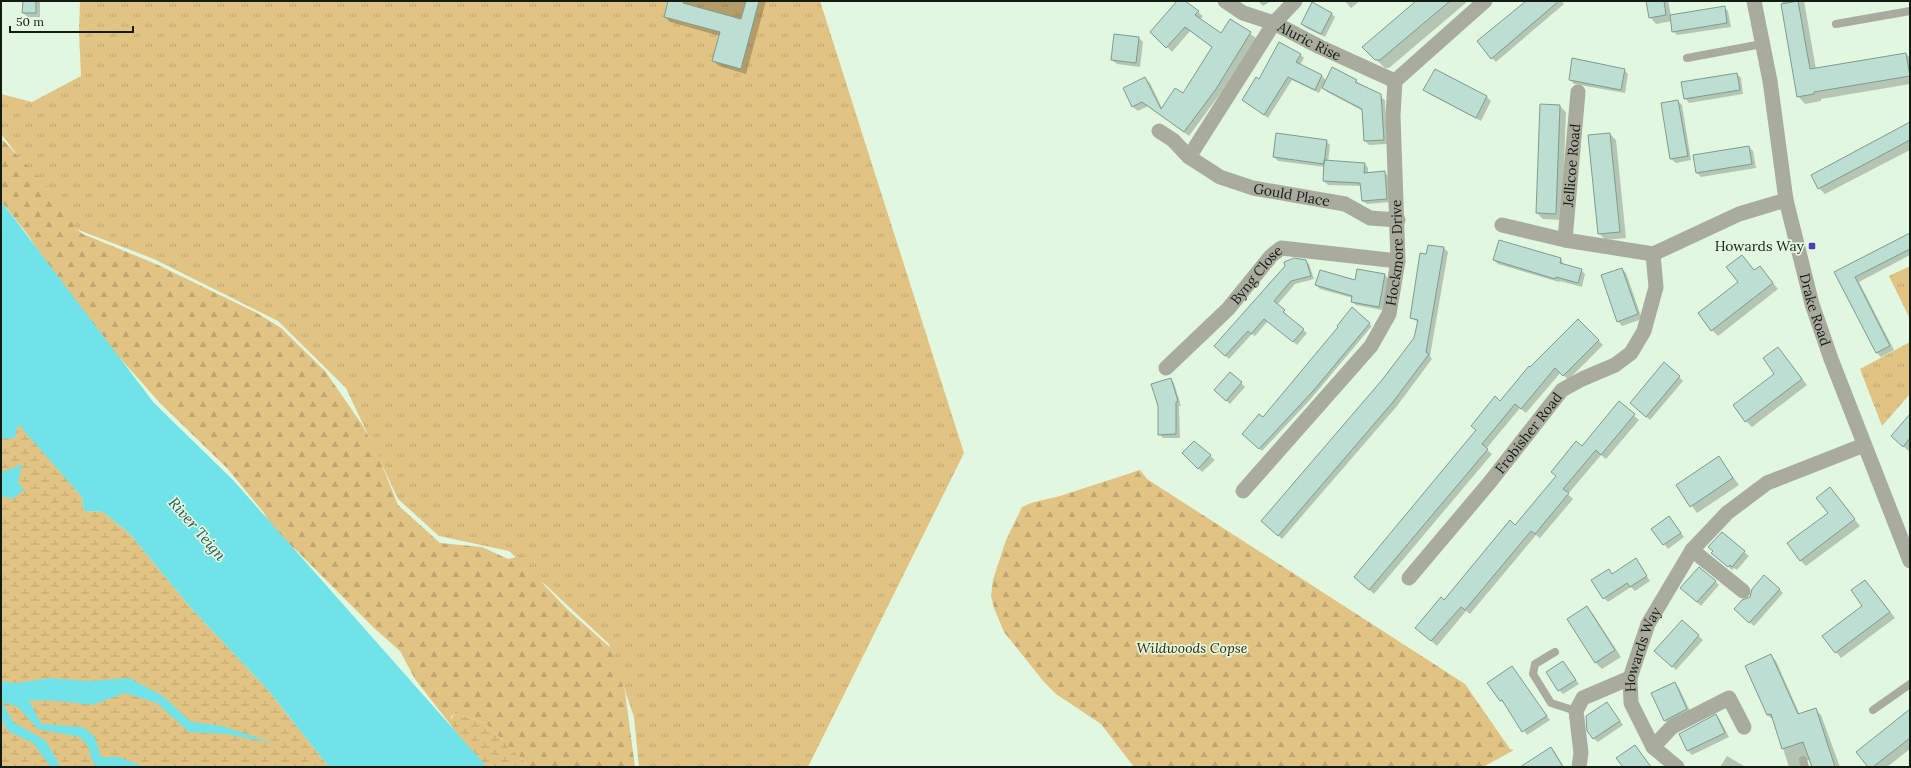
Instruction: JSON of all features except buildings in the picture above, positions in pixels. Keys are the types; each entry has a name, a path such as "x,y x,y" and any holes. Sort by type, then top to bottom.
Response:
{"street":[{"name":"Aluric Rise","path":"1225,1 1243,13 1274,22 1320,47 1395,81"},
{"path":"1189,157 1274,22 1295,1"},
{"path":"1395,81 1485,1"},
{"name":"Drake Road","path":"1754,1 1770,81 1786,200 1812,304 1831,359 1864,445 1910,559"},
{"name":"Hockmore Drive","path":"1243,491 1371,346 1389,314 1398,261 1398,220 1393,116 1395,81"},
{"name":"Jellicoe Road","path":"1565,240 1578,92"},
{"name":"Gould Place","path":"1159,131 1173,140 1189,157 1220,177 1252,188 1345,204 1370,218 1398,220"},
{"path":"1502,225 1565,240 1653,254 1739,214 1786,200"},
{"name":"Byng Close","path":"1166,368 1228,309 1271,256 1281,248 1398,261"},
{"name":"Frobisher Road","path":"1409,578 1490,482 1562,390 1582,379 1615,365 1631,353 1644,331 1656,287 1653,254"},
{"name":"Howards Way","path":"1677,767 1653,747 1631,703 1630,678 1648,624 1692,550 1727,513 1767,483 1864,445"},
{"path":"1692,550 1743,591"},
{"path":"1579,767 1581,753 1576,711 1583,698 1630,678"},
{"path":"1653,747 1672,726 1729,698 1744,727"}],"lane":[{"path":"1836,24 1910,11"},
{"path":"1687,58 1762,44"},
{"path":"1555,652 1535,664 1533,674 1550,703 1576,711"},
{"path":"1874,710 1910,684"}],"green space":[{"path":"80,1 820,1 964,453 808,767 639,767 634,717 609,644 509,551 439,536 398,499 346,388 278,321 154,259 76,229 1,134 1,94 32,102 81,76 79,32"},
{"path":"3,140 57,197 69,213 76,229 83,234 156,264 257,313 281,328 325,371 361,423 375,448 398,505 440,543 482,547 508,559 521,556 524,557 545,586 567,609 613,650 625,692 635,767 530,767 485,723 455,713 451,717 450,724 415,679 400,651 374,628 296,550 275,533 264,513 227,468 160,403 120,358 117,358 57,281 28,235 1,201 1,142"},
{"path":"1910,266 1910,319 1889,276"},
{"path":"1910,342 1910,394 1882,426 1860,369"},
{"path":"1,347 42,450 82,497 84,511 103,512 130,534 191,608 268,690 329,767 1,767"},
{"name":"Wildwoods Copse","path":"1140,470 1147,479 1465,684 1510,749 1514,750 1483,767 1134,767 1101,724 1056,694 1044,682 1004,632 994,608 991,596 993,580 1006,540 1022,507"},
{"path":"455,713 485,723 530,767 487,767 458,736 449,722"}],"water":[{"name":"River Teign","path":"1,201 154,403 233,480 487,767 329,767 268,690 191,608 130,534 103,512 84,511 82,497 18,424 15,438 1,439"},
{"path":"22,464 18,482 24,490 12,499 1,496 1,471 3,472"},
{"path":"49,678 89,681 129,678 163,696 191,722 222,726 276,744 227,734 189,732 157,703 125,693 92,705 60,701 29,700 41,724 83,727 95,737 101,757 119,757 145,767 97,767 92,761 88,746 80,737 38,729 18,707 2,702 13,722 45,740 61,767 51,767 33,743 8,731 1,718 1,681 17,683"}],"place":[{"name":"Howards Way","path":"1812,246"}]}
